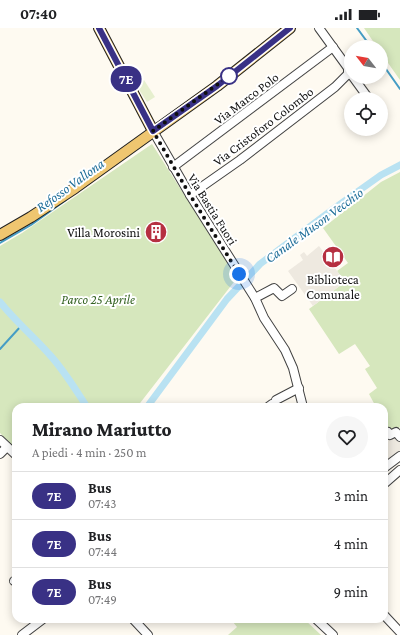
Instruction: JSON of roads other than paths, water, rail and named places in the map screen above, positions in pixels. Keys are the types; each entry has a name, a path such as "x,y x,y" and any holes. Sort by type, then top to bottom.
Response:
{"main road":[{"path":"99,28 153,131"},
{"path":"0,235 31,217 74,188 217,86 290,28"}],"street":[{"path":"319,28 344,62"},
{"name":"Via Marco Polo","path":"173,167 333,47"},
{"name":"Via Cristoforo Colombo","path":"190,195 344,80"},
{"name":"Via Bastia Fuori","path":"153,131 190,195 255,298 264,318 284,350 292,368 303,403"},
{"path":"255,298 274,288 282,296 292,289"},
{"path":"274,403 299,388"},
{"path":"388,432 390,435 396,432 400,437"},
{"path":"0,440 12,451"},
{"path":"0,454 7,447"},
{"path":"388,465 400,456"},
{"path":"388,480 400,470"},
{"path":"388,619 400,632"},
{"path":"22,635 38,623"},
{"path":"137,623 148,635"},
{"path":"320,623 334,635"}],"waterway":[{"name":"Refosso Vallona","path":"357,28 366,40"},
{"name":"Refosso Vallona","path":"388,72 400,89"},
{"name":"Canale Muson Vecchio","path":"150,403 227,299 260,264 381,175 400,165"},
{"name":"Refosso Vallona","path":"0,243 31,225 66,200"},
{"name":"Canale Muson Vecchio","path":"0,302 54,360 84,403"},
{"path":"0,349 21,326"}],"place":[{"name":"Villa Morosini","path":"156,232"},
{"name":"Biblioteca Comunale","path":"333,257"}],"park label":[{"name":"Parco 25 Aprile","path":"98,299"}]}
